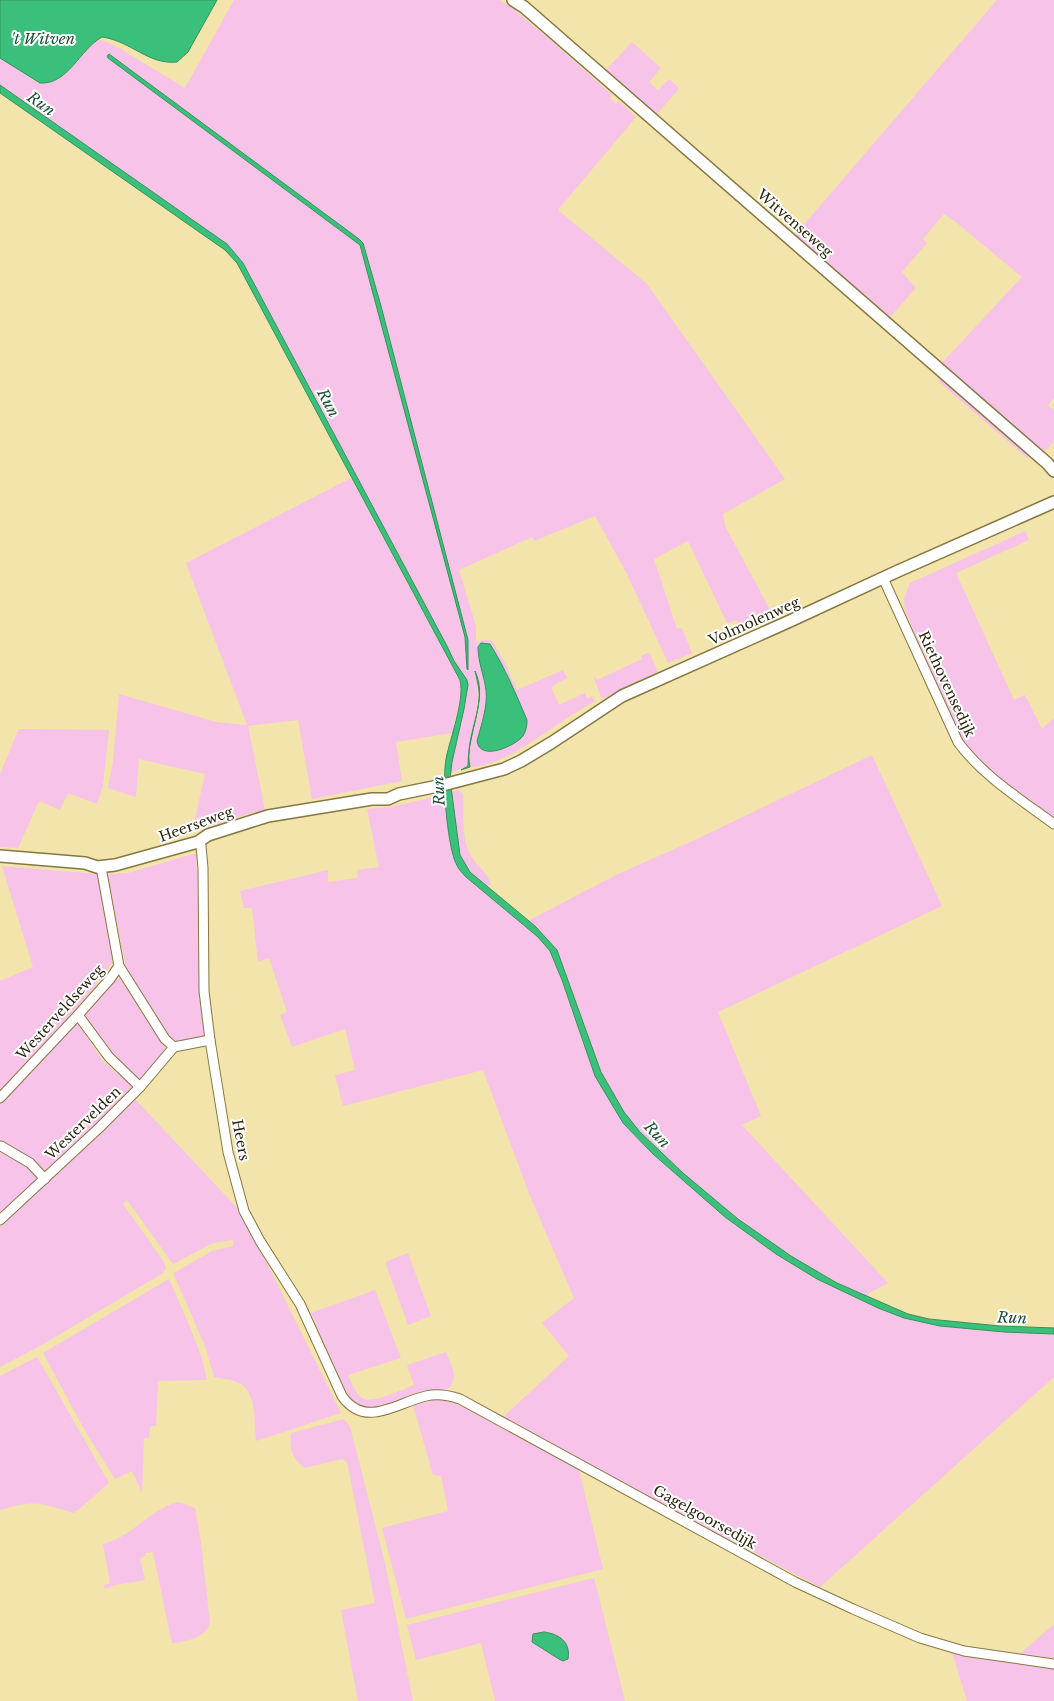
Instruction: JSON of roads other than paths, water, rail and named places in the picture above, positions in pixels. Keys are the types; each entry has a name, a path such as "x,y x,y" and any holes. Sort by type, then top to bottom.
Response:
{"street":[{"name":"Witvenseweg","path":"513,0 524,7 1040,456 1054,471"},
{"name":"Volmolenweg","path":"473,777 504,769 521,761 622,696 1054,502"},
{"name":"Riethovensedijk","path":"884,578 958,742 967,755 988,775 1054,824"},
{"name":"Heerseweg","path":"0,856 85,863 101,867 115,865 198,842 208,835 268,816 372,799 385,792 399,794 473,777"},
{"name":"Heers","path":"198,842 201,846 203,868 204,991 228,1152 244,1211 300,1304 342,1396 352,1411"},
{"path":"101,867 119,966 165,1039 174,1047 210,1040"},
{"name":"Westerveldseweg","path":"0,1098 78,1015 119,966"},
{"name":"Westervelden","path":"78,1015 108,1057 140,1087"},
{"name":"Westervelden","path":"0,1220 99,1128 140,1087 174,1047"},
{"name":"Westervelden","path":"1,1146 30,1164 45,1179"},
{"name":"Gagelgoorsedijk","path":"352,1411 373,1413 436,1394 460,1399 795,1582 853,1609 920,1638 964,1651 1054,1664"}],"water":[{"name":"'t Witven","path":"0,0 217,0 188,52 177,62 157,60 122,43 102,37 58,78 50,82 40,83 0,58"},
{"path":"109,54 363,243 468,640 468,670 465,637 360,245 108,58"},
{"path":"0,85 227,244 243,263 454,661 467,680 468,685 464,709 450,779 460,855 470,872 535,926 557,950 601,1072 624,1112 640,1132 683,1173 738,1219 791,1256 837,1283 908,1314 929,1319 1000,1326 1054,1328 1054,1334 1004,1332 940,1326 904,1318 878,1308 817,1279 776,1254 725,1217 653,1154 623,1123 595,1076 550,951 538,937 466,877 456,863 448,825 445,769 460,698 460,680 237,263 225,250 0,93"},
{"path":"481,643 490,644 510,681 527,720 525,732 519,740 506,748 491,751 484,750 477,741 486,703 485,684 478,653 478,647"},
{"path":"475,671 479,683 480,695 477,710 479,692"},
{"path":"477,710 471,740 469,748 472,731"},
{"path":"469,748 470,767 461,770 468,766"},
{"path":"544,1632 563,1640 568,1648 568,1659 563,1661 532,1642 533,1634"}],"water label":[{"name":"Run","path":"41,104"},
{"name":"Run","path":"328,403"},
{"name":"Run","path":"439,791"},
{"name":"Run","path":"657,1135"},
{"name":"Run","path":"1012,1318"}]}
